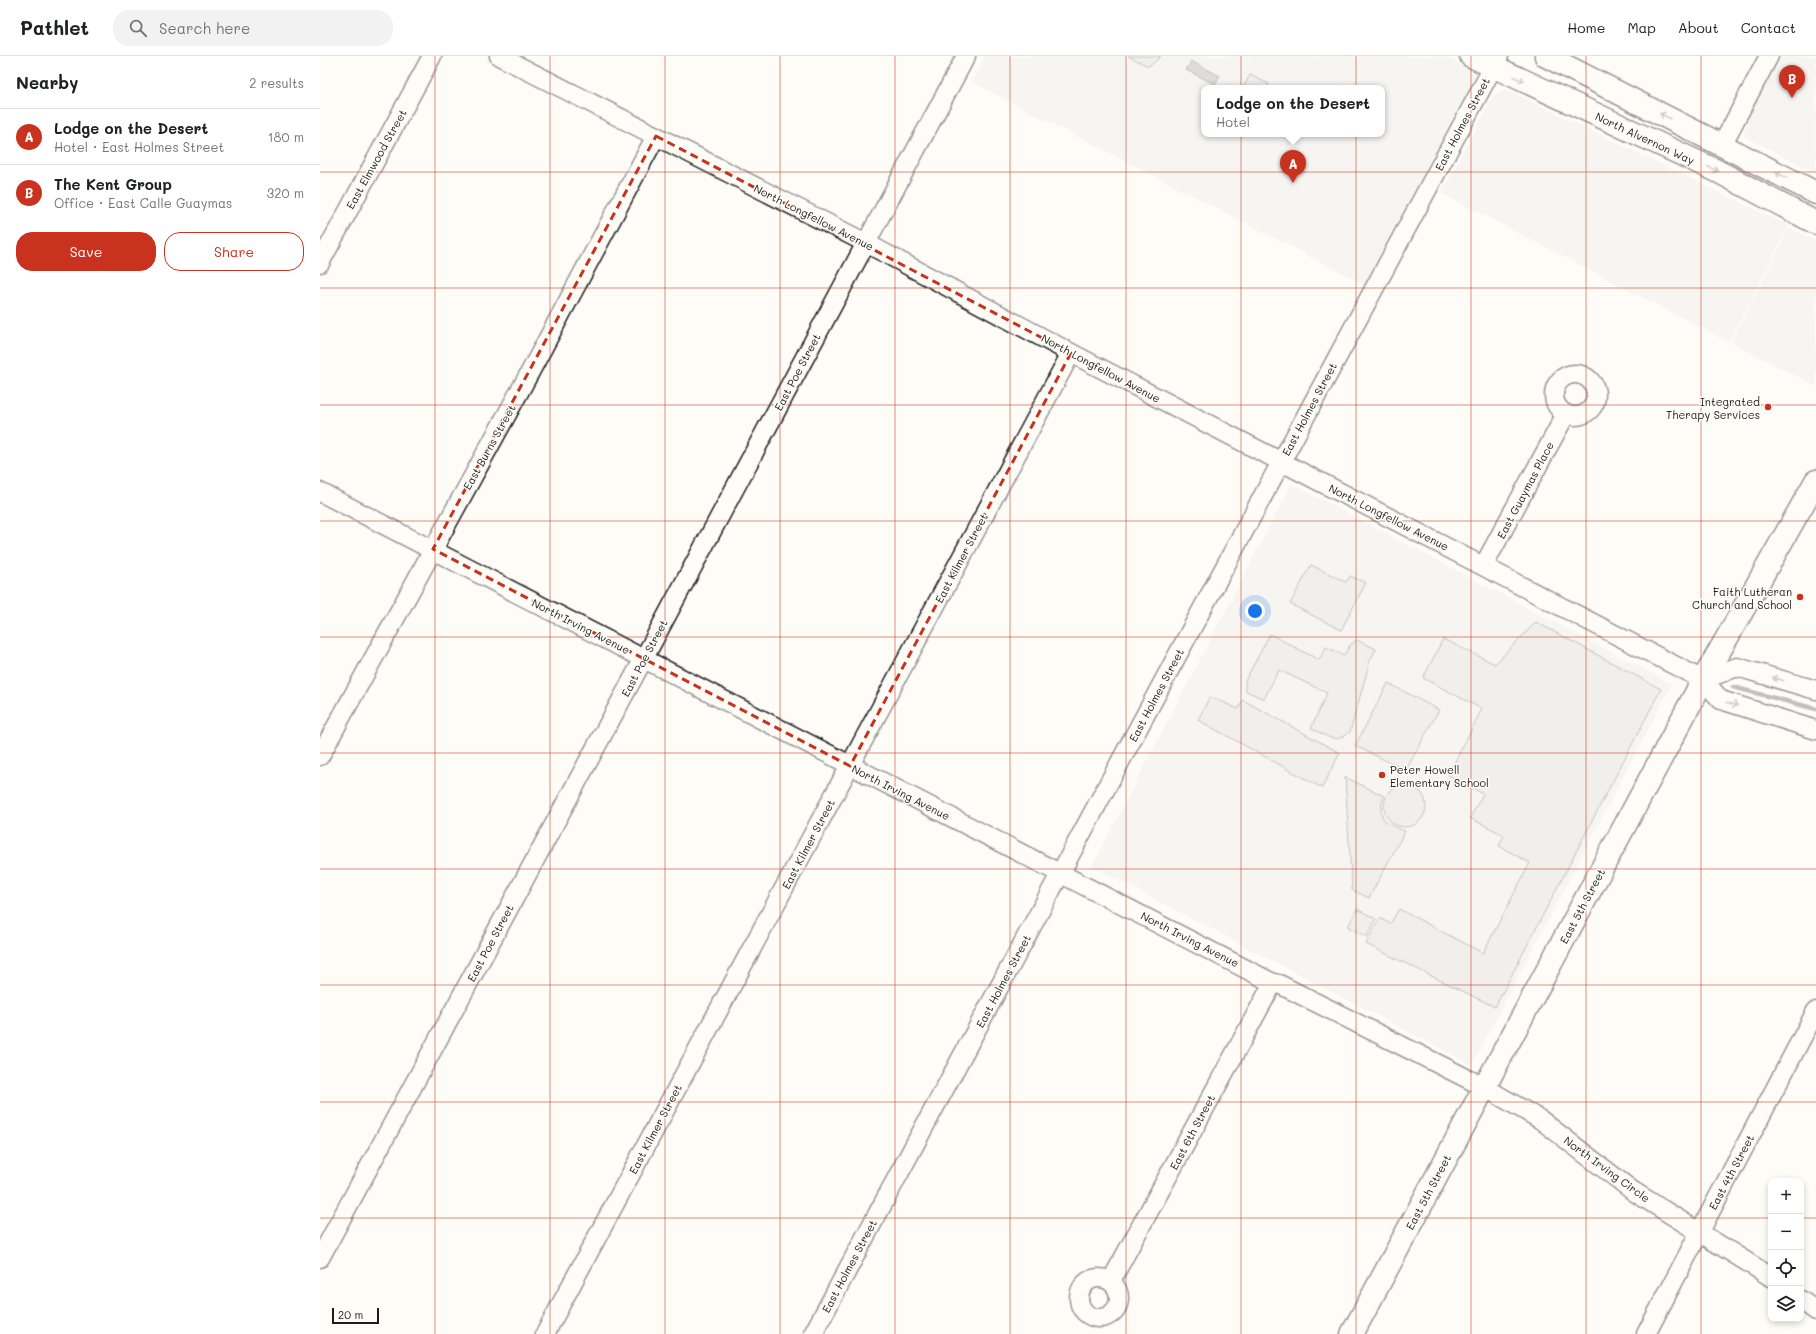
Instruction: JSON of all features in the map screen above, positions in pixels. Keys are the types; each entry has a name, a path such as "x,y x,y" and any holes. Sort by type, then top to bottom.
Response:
{"street":[{"name":"East Elmwood Street","path":"320,263 432,56"},
{"name":"North Longfellow Avenue","path":"499,56 866,244 1071,353 1703,680 1721,700 1816,730"},
{"name":"East Poe Street","path":"320,1258 644,658 966,56"},
{"name":"North Alvernon Way","path":"1471,56 1496,62 1717,171 1816,223"},
{"path":"1546,56 1816,193"},
{"path":"1722,145 1769,56"},
{"name":"East Holmes Street","path":"813,1334 1496,62"},
{"name":"East Burns Street","path":"321,754 533,367 656,136"},
{"name":"East Kilmer Street","path":"545,1334 1071,353"},
{"name":"East Guaymas Place","path":"1484,566 1566,414"},
{"name":"East 5th Street","path":"1352,1334 1703,680 1816,481"},
{"name":"North Irving Avenue","path":"320,492 1273,983 1279,984 1484,1087"},
{"path":"1703,680 1737,667 1816,690"},
{"name":"East 6th Street","path":"1111,1281 1273,983"},
{"name":"East 4th Street","path":"1646,1334 1816,1011"},
{"name":"North Irving Circle","path":"1484,1087 1541,1120 1633,1191 1768,1275"},
{"path":"1804,1302 1816,1311"}],"highlighted area":[{"path":"656,136 1071,353 850,766 433,549"}],"shaded area":[{"path":"986,56 1444,56 1477,73 1364,284 972,82"},
{"path":"1128,56 1161,56 1148,66"},
{"path":"1778,56 1816,56 1816,173 1744,136 1750,114"},
{"path":"1191,61 1220,76 1215,84 1186,70"},
{"path":"1250,75 1269,84 1268,85 1245,85"},
{"path":"1507,90 1789,226 1729,342 1441,193 1494,95"},
{"path":"1790,228 1816,241 1816,386 1731,342"},
{"name":"Peter Howell Elementary School","path":"1292,484 1672,684 1472,1065 1092,866"},
{"path":"1311,565 1346,582 1350,576 1366,583 1341,630 1290,604"},
{"path":"1536,622 1661,689 1495,1007 1366,944 1380,918 1390,924 1399,909 1483,953 1530,863 1499,846 1504,835 1470,818 1483,794 1448,775 1482,709 1423,678 1443,639 1495,664"},
{"path":"1270,634 1319,660 1326,647 1344,655 1350,645 1357,640 1376,649 1370,661 1350,732 1345,736 1335,739 1311,728 1327,693 1279,670 1264,699 1246,691 1245,681"},
{"path":"1388,683 1439,710 1406,770 1355,746"},
{"path":"1210,696 1238,709 1243,700 1340,753 1322,788 1198,720"},
{"path":"1345,777 1384,796 1381,810 1384,819 1392,826 1405,831 1369,898 1352,890"},
{"path":"1405,785 1420,791 1426,806 1420,821 1405,827 1390,821 1384,806 1390,791"},
{"path":"1357,909 1376,919 1367,937 1348,927"}],"waterway":[{"path":"1733,687 1816,709"}],"place":[{"name":"The Kent Group","path":"1792,98"},
{"name":"Lodge on the Desert","path":"1293,183"},
{"name":"Integrated Therapy Services","path":"1768,407"},
{"name":"Faith Lutheran Church and School","path":"1800,597"},
{"name":"Peter Howell Elementary School","path":"1382,775"}]}
